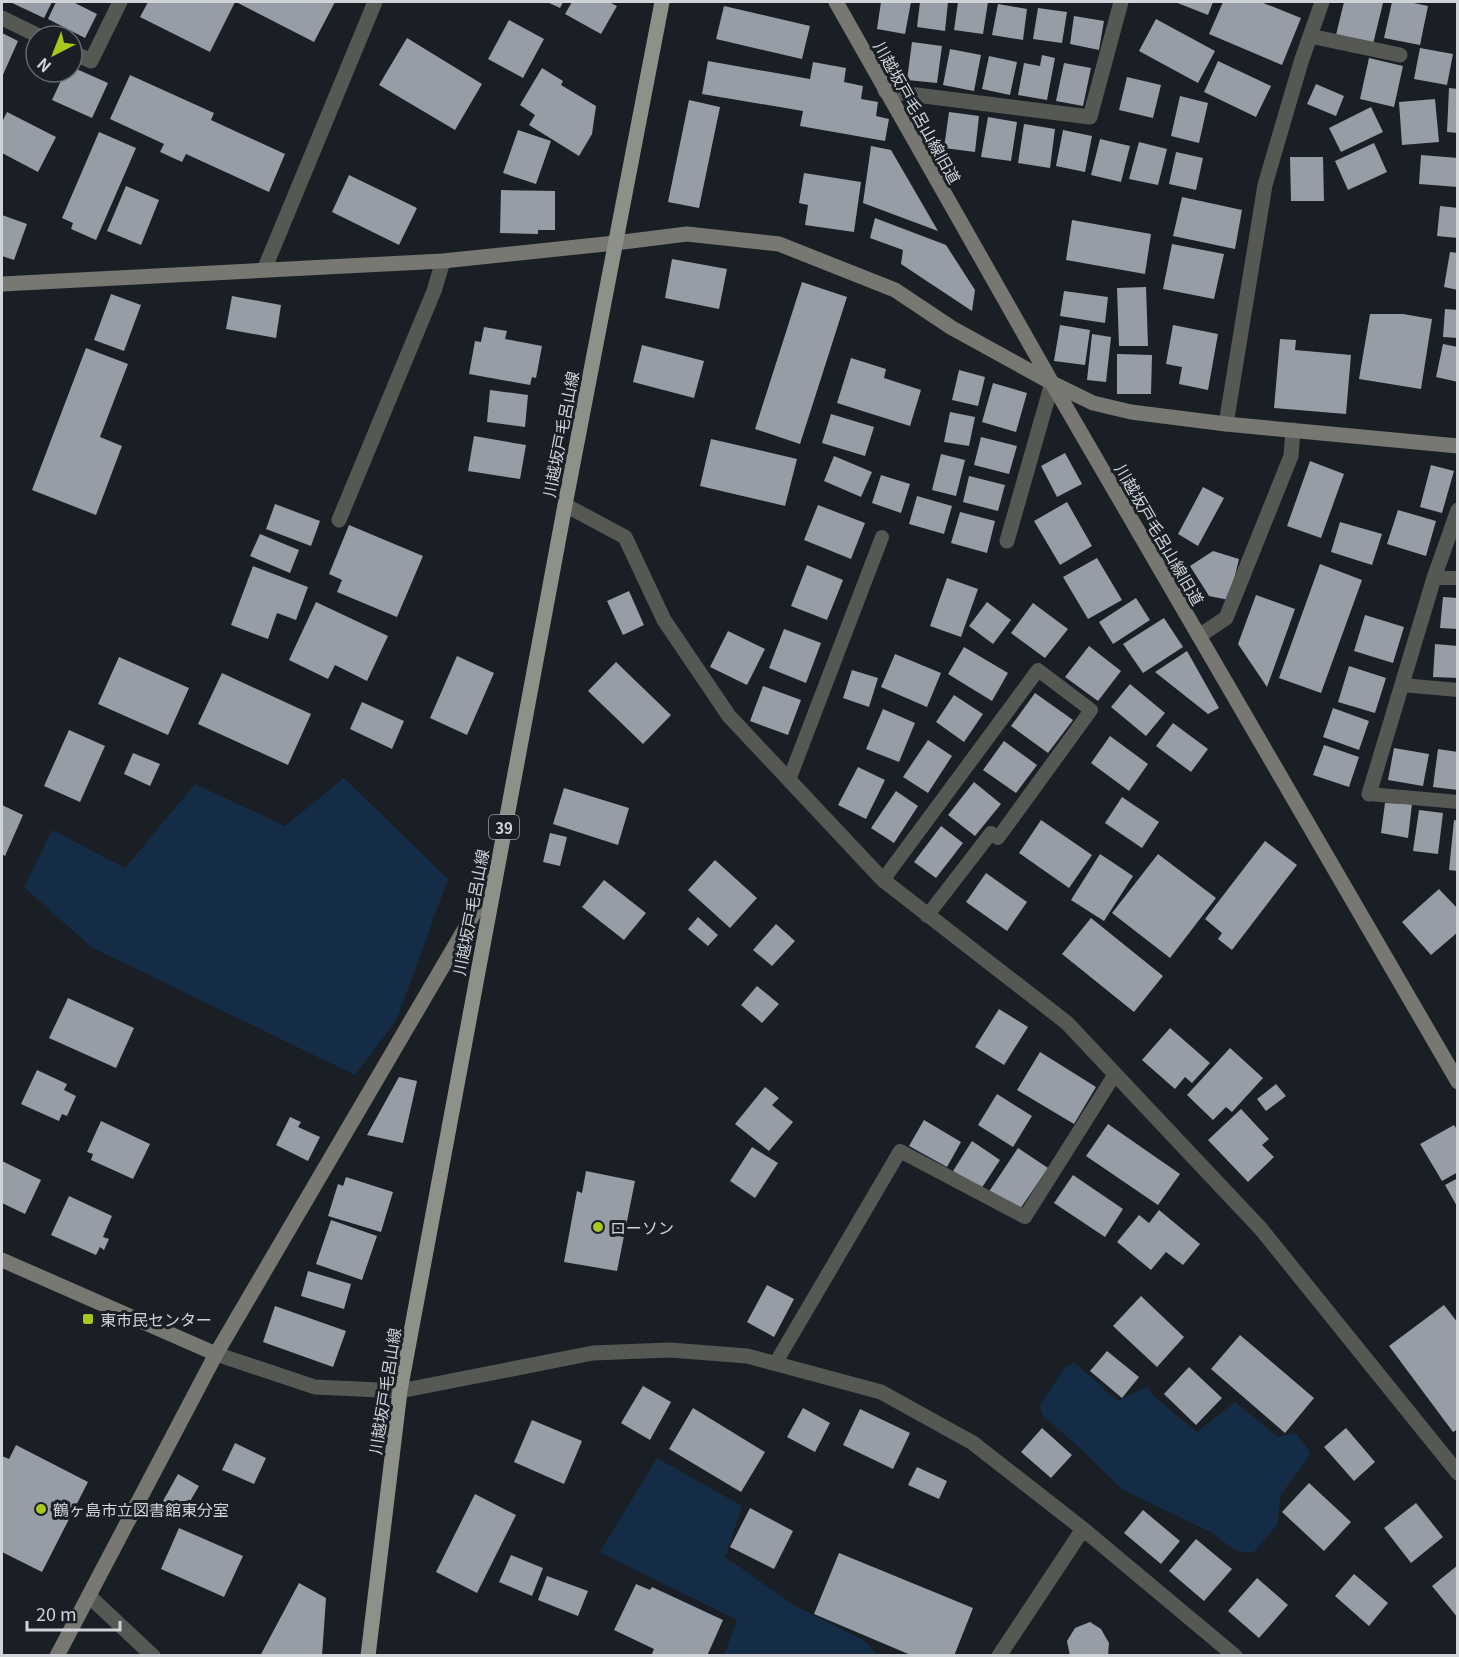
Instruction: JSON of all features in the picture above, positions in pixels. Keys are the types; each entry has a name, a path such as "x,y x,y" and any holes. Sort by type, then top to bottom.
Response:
{"main road":[{"name":"川越坂戸毛呂山線","path":"368,1656 400,1391 565,504 662,2"}],"street":[{"path":"84,58 91,62 120,2"},
{"path":"264,270 375,2"},
{"name":"川越坂戸毛呂山線旧道","path":"836,2 1052,383 1458,1082"},
{"path":"885,91 1090,117 1121,2"},
{"path":"1226,424 1265,185 1322,2"},
{"path":"2,18 24,29"},
{"path":"1310,36 1400,56"},
{"path":"2,284 443,261 687,234 779,244 896,290 952,328 1093,403 1131,412 1226,424 1458,446"},
{"path":"339,520 435,291 443,261"},
{"path":"1007,541 1052,383"},
{"path":"1199,636 1226,618 1291,456 1293,430"},
{"path":"565,504 625,537 664,620 729,716 883,880 1067,1023 1261,1229 1458,1473"},
{"path":"1369,794 1434,578 1458,510"},
{"path":"57,1656 216,1354 495,878"},
{"path":"2,1260 216,1354 315,1387 400,1391 593,1353 670,1350 747,1356 881,1392 973,1443 1083,1529 1235,1656"},
{"path":"999,1656 1083,1529"},
{"path":"89,1596 153,1656"}],"lane":[{"path":"789,780 882,537"},
{"path":"1434,578 1458,578"},
{"path":"883,880 1038,670 1092,710 998,838 991,833 927,916"},
{"path":"1402,685 1458,690"},
{"path":"1369,794 1458,802"},
{"path":"775,1364 900,1151 1025,1217 1115,1074"}],"shaded area":[{"path":"344,778 448,879 397,1019 355,1075 91,947 24,887 52,830 125,868 195,784 285,826"},
{"path":"1074,1362 1118,1401 1147,1387 1156,1398 1197,1432 1235,1402 1278,1437 1296,1433 1311,1453 1281,1495 1277,1525 1253,1553 1236,1551 1212,1533 1122,1489 1043,1416 1040,1405 1063,1370"},
{"path":"657,1458 742,1506 725,1557 795,1606 865,1641 876,1655 724,1655 737,1620 600,1552"}],"building":[{"path":"10,2 52,2 44,18"},
{"path":"56,2 73,2 97,14 85,38 84,24 58,24 48,19"},
{"path":"148,2 235,2 210,52 140,17"},
{"path":"236,2 335,2 314,42"},
{"path":"547,2 563,2 560,8"},
{"path":"572,2 609,2 617,6 601,34 565,14"},
{"path":"881,2 911,2 905,34 877,29"},
{"path":"920,2 948,2 945,31 917,27"},
{"path":"958,2 988,2 983,34 954,30"},
{"path":"1175,2 1213,2 1208,15"},
{"path":"1223,2 1261,2 1301,18 1282,65 1209,34"},
{"path":"1344,2 1383,3 1373,44 1336,35"},
{"path":"1392,2 1409,2 1428,6 1420,45 1384,38"},
{"path":"998,4 1027,9 1023,40 992,35"},
{"path":"724,6 810,26 802,59 716,39"},
{"path":"1038,8 1067,12 1062,43 1033,39"},
{"path":"1074,16 1104,21 1099,50 1070,44"},
{"path":"1156,19 1215,51 1198,83 1139,51"},
{"path":"509,20 544,39 523,78 488,59"},
{"path":"2,33 18,41 2,77"},
{"path":"407,38 482,84 455,130 379,85"},
{"path":"912,42 942,46 937,83 907,80"},
{"path":"1420,48 1453,54 1447,85 1414,79"},
{"path":"950,49 981,55 974,91 943,85"},
{"path":"1042,55 1055,58 1047,100 1018,95 1024,63 1040,66"},
{"path":"989,56 1017,62 1010,95 982,89"},
{"path":"1369,58 1403,66 1394,107 1360,99"},
{"path":"708,61 810,79 813,62 846,68 844,82 863,86 861,99 878,102 876,116 889,119 885,141 800,126 803,111 702,94"},
{"path":"1218,61 1271,86 1256,117 1204,92"},
{"path":"1064,63 1091,68 1083,106 1056,101"},
{"path":"542,68 563,81 561,85 596,106 592,134 579,156 529,125 535,115 520,105"},
{"path":"84,72 108,83 92,118 52,100 59,84 84,84"},
{"path":"130,75 214,113 211,120 285,154 269,192 186,154 182,162 160,152 164,144 110,119"},
{"path":"1127,77 1161,85 1153,118 1119,110"},
{"path":"1316,84 1344,96 1336,116 1307,104"},
{"path":"1449,88 1458,89 1458,133 1447,132"},
{"path":"1180,96 1208,103 1199,143 1171,136"},
{"path":"1435,99 1439,142 1402,145 1399,102"},
{"path":"689,100 720,107 699,208 668,202"},
{"path":"1371,107 1383,132 1341,152 1329,128"},
{"path":"7,112 56,137 38,172 2,153 2,122"},
{"path":"949,112 979,116 975,152 944,148"},
{"path":"988,117 1017,122 1011,161 981,157"},
{"path":"1024,124 1055,129 1050,168 1018,163"},
{"path":"518,130 551,141 536,184 503,173"},
{"path":"1063,130 1092,136 1085,172 1056,166"},
{"path":"99,132 136,148 96,240 71,229 73,223 62,218"},
{"path":"1100,139 1130,146 1121,182 1091,175"},
{"path":"1139,142 1167,149 1158,185 1129,179"},
{"path":"1374,143 1387,172 1348,190 1335,161"},
{"path":"871,146 891,150 938,231 863,203"},
{"path":"1176,152 1203,158 1196,190 1169,184"},
{"path":"1421,155 1458,158 1458,187 1419,184"},
{"path":"1290,157 1323,157 1324,201 1291,201"},
{"path":"804,173 861,182 854,232 805,225 808,205 799,203"},
{"path":"349,175 417,208 399,245 332,212"},
{"path":"126,186 159,200 141,245 107,231"},
{"path":"501,190 555,191 555,230 538,230 538,234 500,233"},
{"path":"1182,197 1242,210 1235,249 1173,236"},
{"path":"1440,206 1458,208 1458,238 1437,236"},
{"path":"2,215 27,224 14,260 2,256"},
{"path":"875,218 946,245 975,290 972,311 901,264 903,250 870,238"},
{"path":"1072,220 1151,234 1145,274 1066,260"},
{"path":"1172,244 1224,254 1214,299 1163,289"},
{"path":"1450,252 1458,253 1458,290 1444,287"},
{"path":"672,259 727,269 719,309 665,298"},
{"path":"802,282 847,297 800,444 755,429"},
{"path":"1146,287 1148,346 1119,346 1117,288"},
{"path":"1064,291 1108,297 1105,323 1060,316"},
{"path":"111,294 141,305 124,351 94,340"},
{"path":"232,296 281,305 276,338 226,329"},
{"path":"1445,309 1458,310 1458,338 1443,337"},
{"path":"1370,314 1403,314 1432,319 1421,389 1359,379"},
{"path":"1060,325 1090,330 1085,365 1054,361"},
{"path":"1173,325 1218,334 1208,390 1179,384 1182,367 1166,364"},
{"path":"484,327 507,331 505,339 542,346 536,378 532,377 530,385 469,374 475,341 481,342"},
{"path":"1092,334 1111,337 1106,382 1087,380"},
{"path":"1280,339 1296,340 1295,350 1351,355 1346,414 1274,408"},
{"path":"1443,344 1458,347 1458,382 1436,377"},
{"path":"642,345 704,361 694,398 633,382"},
{"path":"86,348 128,364 100,437 122,446 96,515 32,490"},
{"path":"1117,354 1152,355 1151,394 1117,394"},
{"path":"851,358 886,369 884,378 921,390 910,426 837,403"},
{"path":"959,370 985,377 978,406 952,400"},
{"path":"993,383 1027,393 1016,432 982,422"},
{"path":"490,390 528,395 525,427 487,422"},
{"path":"950,412 975,417 969,446 944,442"},
{"path":"831,414 874,427 865,456 822,443"},
{"path":"474,436 526,445 520,479 468,471"},
{"path":"981,437 1017,446 1009,474 974,465"},
{"path":"711,439 797,459 785,506 700,486"},
{"path":"1065,453 1082,484 1057,497 1041,466"},
{"path":"941,454 965,460 956,496 932,490"},
{"path":"834,456 872,472 861,497 824,481"},
{"path":"1310,461 1344,474 1321,538 1287,526"},
{"path":"1431,465 1454,471 1442,513 1420,507"},
{"path":"881,475 910,484 901,513 872,503"},
{"path":"969,476 1005,485 998,511 963,502"},
{"path":"1203,487 1224,498 1198,546 1178,534"},
{"path":"917,496 952,506 944,534 909,524"},
{"path":"1067,502 1092,546 1060,565 1034,521"},
{"path":"275,504 320,521 311,546 266,529"},
{"path":"818,505 865,523 851,559 804,540"},
{"path":"1398,510 1436,521 1426,556 1387,544"},
{"path":"960,512 995,521 987,553 951,543"},
{"path":"1340,522 1382,534 1372,565 1331,552"},
{"path":"349,525 423,556 397,617 337,592 342,580 329,574"},
{"path":"260,534 299,550 290,573 250,556"},
{"path":"1213,551 1239,559 1229,600 1209,596 1190,566"},
{"path":"1097,558 1122,600 1088,619 1063,577"},
{"path":"1320,564 1362,580 1321,693 1279,678"},
{"path":"807,565 843,580 827,620 791,606"},
{"path":"253,566 308,587 296,620 277,613 268,639 231,625"},
{"path":"947,578 978,589 961,637 930,626"},
{"path":"629,591 644,625 623,635 607,601"},
{"path":"1256,595 1295,609 1267,687 1238,644"},
{"path":"1443,597 1458,598 1458,629 1440,628"},
{"path":"1136,598 1150,620 1113,644 1099,622"},
{"path":"316,602 388,636 367,681 335,665 328,679 289,660"},
{"path":"987,602 1011,620 993,644 969,626"},
{"path":"1033,603 1068,629 1045,658 1011,633"},
{"path":"1365,615 1404,627 1393,663 1354,651"},
{"path":"1164,618 1183,647 1143,673 1123,644"},
{"path":"784,629 821,643 806,683 769,668"},
{"path":"728,631 765,649 747,685 710,667"},
{"path":"1435,644 1458,646 1458,678 1433,677"},
{"path":"1089,646 1121,671 1098,701 1065,677"},
{"path":"964,647 1008,673 992,701 948,674"},
{"path":"1187,651 1219,708 1208,714 1155,672"},
{"path":"895,654 941,673 927,707 881,687"},
{"path":"457,656 494,673 467,735 430,718"},
{"path":"119,657 189,688 168,735 98,704"},
{"path":"616,662 671,715 643,744 588,691"},
{"path":"1349,666 1386,678 1375,713 1338,702"},
{"path":"852,670 878,678 869,707 843,698"},
{"path":"222,673 311,714 288,765 198,724"},
{"path":"1130,684 1165,713 1146,736 1111,707"},
{"path":"763,686 801,700 788,735 750,721"},
{"path":"1035,693 1073,720 1048,753 1011,726"},
{"path":"954,695 983,714 964,742 936,722"},
{"path":"362,702 404,721 392,749 350,729"},
{"path":"1333,708 1369,721 1359,750 1323,737"},
{"path":"883,709 915,723 899,762 866,749"},
{"path":"1173,723 1208,749 1191,772 1156,746"},
{"path":"69,730 105,746 80,802 44,786"},
{"path":"1110,736 1148,764 1129,791 1091,763"},
{"path":"928,740 952,756 928,793 903,777"},
{"path":"1004,741 1037,765 1016,793 983,770"},
{"path":"1324,745 1359,757 1349,787 1313,775"},
{"path":"1394,748 1429,754 1423,786 1388,780"},
{"path":"1438,749 1458,752 1458,790 1433,787"},
{"path":"133,753 160,764 150,786 124,774"},
{"path":"858,767 885,780 866,819 838,805"},
{"path":"974,782 1001,804 975,836 948,815"},
{"path":"564,788 629,808 618,845 553,824"},
{"path":"896,791 918,806 894,843 871,828"},
{"path":"1122,797 1159,822 1142,848 1105,823"},
{"path":"1385,803 1412,804 1408,838 1381,833"},
{"path":"2,805 23,815 5,856 2,854"},
{"path":"1419,810 1443,813 1438,854 1413,851"},
{"path":"1041,820 1092,855 1069,888 1019,853"},
{"path":"1454,820 1458,821 1458,871 1449,870"},
{"path":"941,826 963,843 936,878 914,862"},
{"path":"550,833 567,837 560,866 543,862"},
{"path":"1265,841 1297,865 1232,950 1218,939 1222,933 1205,919"},
{"path":"1100,854 1133,876 1104,921 1071,900"},
{"path":"1158,854 1216,898 1170,958 1112,913"},
{"path":"715,860 757,898 730,928 688,890"},
{"path":"986,873 1027,902 1007,931 966,902"},
{"path":"604,880 646,913 624,940 582,907"},
{"path":"1439,889 1458,909 1458,932 1431,955 1402,922"},
{"path":"698,917 718,935 708,946 688,929"},
{"path":"1091,918 1163,976 1134,1012 1062,954"},
{"path":"776,924 795,941 772,966 753,950"},
{"path":"757,986 779,1004 762,1023 741,1005"},
{"path":"68,998 134,1028 116,1068 49,1038"},
{"path":"999,1009 1028,1027 1004,1065 975,1047"},
{"path":"1170,1028 1210,1063 1192,1083 1185,1077 1175,1089 1142,1060"},
{"path":"1230,1048 1263,1078 1232,1112 1226,1107 1213,1120 1187,1095"},
{"path":"1040,1052 1096,1087 1074,1124 1017,1090"},
{"path":"37,1070 67,1084 64,1090 76,1096 67,1116 62,1114 59,1121 21,1104"},
{"path":"399,1077 417,1081 403,1143 367,1135"},
{"path":"1276,1084 1286,1096 1266,1111 1257,1099"},
{"path":"765,1087 779,1098 772,1105 793,1122 769,1151 735,1124"},
{"path":"997,1094 1032,1116 1013,1147 978,1125"},
{"path":"1241,1109 1269,1139 1262,1145 1274,1157 1248,1182 1208,1140"},
{"path":"290,1117 301,1122 298,1127 320,1137 308,1161 276,1145"},
{"path":"924,1120 961,1142 947,1167 909,1146"},
{"path":"101,1121 150,1144 133,1179 91,1160 93,1154 87,1152"},
{"path":"1108,1124 1180,1174 1158,1205 1086,1156"},
{"path":"1454,1125 1458,1131 1458,1172 1442,1181 1420,1144"},
{"path":"972,1141 1000,1160 981,1189 953,1171"},
{"path":"752,1147 778,1163 755,1198 730,1181"},
{"path":"1018,1148 1048,1168 1018,1212 988,1193"},
{"path":"2,1161 41,1180 25,1214 2,1203"},
{"name":"ローソン","path":"586,1171 635,1181 617,1271 564,1262 577,1191 582,1193"},
{"path":"1073,1175 1123,1209 1105,1237 1054,1203"},
{"path":"346,1177 393,1192 381,1232 328,1216 338,1184 343,1186"},
{"path":"1458,1178 1458,1208 1445,1185"},
{"path":"69,1196 112,1216 103,1237 109,1239 104,1250 100,1247 96,1255 51,1235"},
{"path":"1159,1210 1200,1244 1183,1265 1166,1252 1151,1270 1117,1242 1139,1215 1149,1223"},
{"path":"331,1220 377,1236 362,1280 316,1264"},
{"path":"308,1271 351,1284 344,1309 301,1296"},
{"path":"767,1285 794,1299 774,1337 747,1322"},
{"path":"1141,1296 1184,1337 1157,1367 1113,1326"},
{"path":"1444,1305 1458,1323 1458,1429 1453,1432 1389,1346"},
{"path":"275,1306 346,1331 333,1367 263,1342"},
{"path":"1240,1335 1314,1398 1285,1433 1211,1369"},
{"path":"1107,1351 1139,1377 1122,1398 1090,1371"},
{"path":"1189,1367 1222,1398 1196,1425 1164,1394"},
{"path":"643,1386 671,1402 650,1440 621,1423"},
{"path":"693,1408 765,1452 741,1492 669,1449"},
{"path":"803,1408 830,1423 815,1452 787,1437"},
{"path":"860,1409 910,1433 893,1469 843,1445"},
{"path":"532,1420 582,1441 564,1484 514,1462"},
{"path":"1042,1428 1072,1455 1051,1478 1021,1452"},
{"path":"1346,1428 1375,1462 1354,1481 1324,1447"},
{"path":"235,1443 266,1458 254,1484 222,1470"},
{"path":"16,1445 88,1482 42,1572 2,1552 2,1456 9,1459"},
{"path":"917,1467 947,1481 939,1499 908,1485"},
{"path":"178,1474 199,1486 183,1513 163,1501"},
{"path":"1309,1483 1351,1522 1324,1551 1282,1512"},
{"path":"475,1494 516,1515 477,1593 436,1572"},
{"path":"1416,1503 1443,1537 1411,1563 1384,1528"},
{"path":"750,1508 793,1531 774,1569 730,1547"},
{"path":"1143,1510 1180,1541 1161,1564 1124,1533"},
{"path":"179,1528 243,1556 224,1597 161,1569"},
{"path":"1196,1539 1232,1569 1204,1601 1169,1571"},
{"path":"839,1553 973,1608 954,1656 913,1656 814,1614"},
{"path":"511,1555 543,1568 532,1596 499,1582"},
{"path":"1458,1565 1458,1618 1432,1586"},
{"path":"1354,1574 1388,1603 1369,1626 1335,1596"},
{"path":"547,1576 588,1591 578,1616 538,1600"},
{"path":"1257,1578 1288,1605 1259,1638 1228,1611"},
{"path":"299,1583 326,1598 322,1656 260,1656"},
{"path":"636,1584 650,1590 652,1587 723,1620 707,1656 651,1656 654,1649 614,1630"},
{"path":"1090,1622 1101,1629 1109,1643 1108,1656 1070,1656 1067,1641 1075,1628"}],"place":[{"name":"ローソン","path":"598,1227"},
{"name":"東市民センター","path":"88,1319"},
{"name":"鶴ヶ島市立図書館東分室","path":"41,1509"}]}
